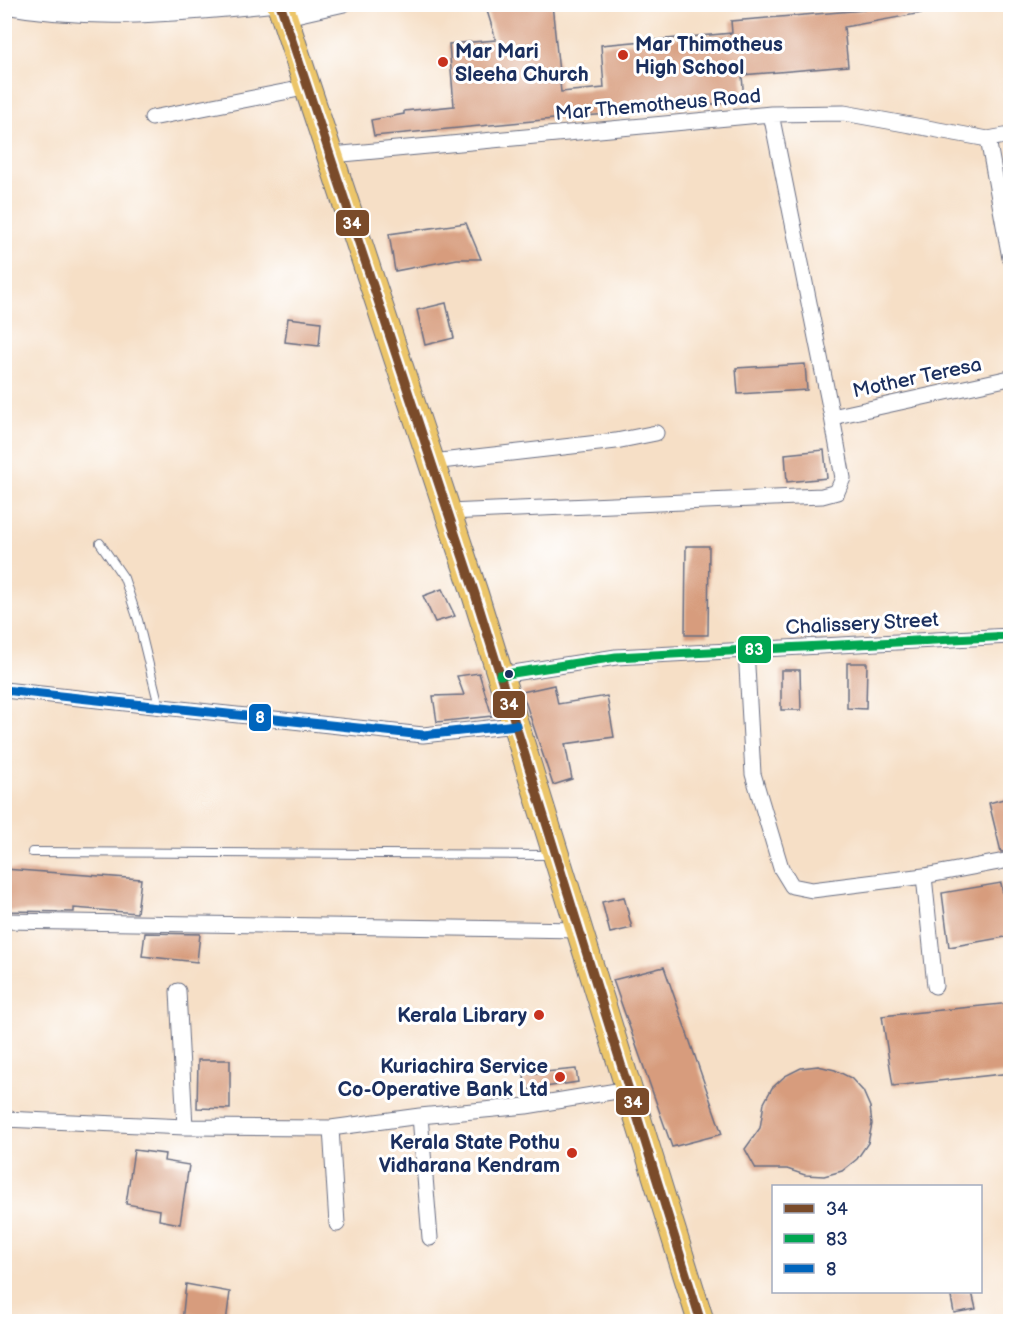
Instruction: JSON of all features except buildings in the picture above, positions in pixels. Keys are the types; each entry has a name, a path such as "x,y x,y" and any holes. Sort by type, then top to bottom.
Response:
{"main road":[{"path":"282,9 332,155 516,725 701,1322"}],"street":[{"path":"4,6 35,12 152,16 344,4"},
{"path":"152,118 309,87"},
{"name":"Mar Themotheus Road","path":"332,155 771,114 844,113 988,139"},
{"path":"448,512 822,496 837,492 843,478 771,114"},
{"path":"1011,135 988,139 1011,258"},
{"name":"Mother Teresa","path":"832,417 1011,378"},
{"path":"432,462 616,441 656,433"},
{"name":"Chalissery Street","path":"500,675 616,657 1011,636"},
{"path":"746,650 753,774 781,868 792,886 812,890 924,876 1011,860"},
{"path":"4,690 159,709 423,735 516,725"},
{"path":"924,876 935,986"},
{"path":"4,921 580,930"},
{"path":"178,991 185,1127"},
{"path":"4,1119 185,1127 331,1128 420,1116 526,1106 629,1089"},
{"path":"420,1116 430,1238"},
{"path":"331,1128 337,1224"}],"lane":[{"path":"100,543 124,578 138,620 159,709"},
{"path":"32,852 556,855"}],"transit line":[{"name":"34","path":"280,4 475,594 701,1322"},
{"name":"83","path":"500,675 616,657 1010,636"},
{"name":"8","path":"4,690 423,735 516,725"}],"place":[{"name":"Mar Thimotheus High School","path":"623,55"},
{"name":"Mar Mari Sleeha Church","path":"443,62"},
{"name":"Kerala Library","path":"539,1015"},
{"name":"Kuriachira Service Co-Operative Bank Ltd","path":"560,1077"},
{"name":"Kerala State Pothu Vidharana Kendram","path":"572,1153"}]}
